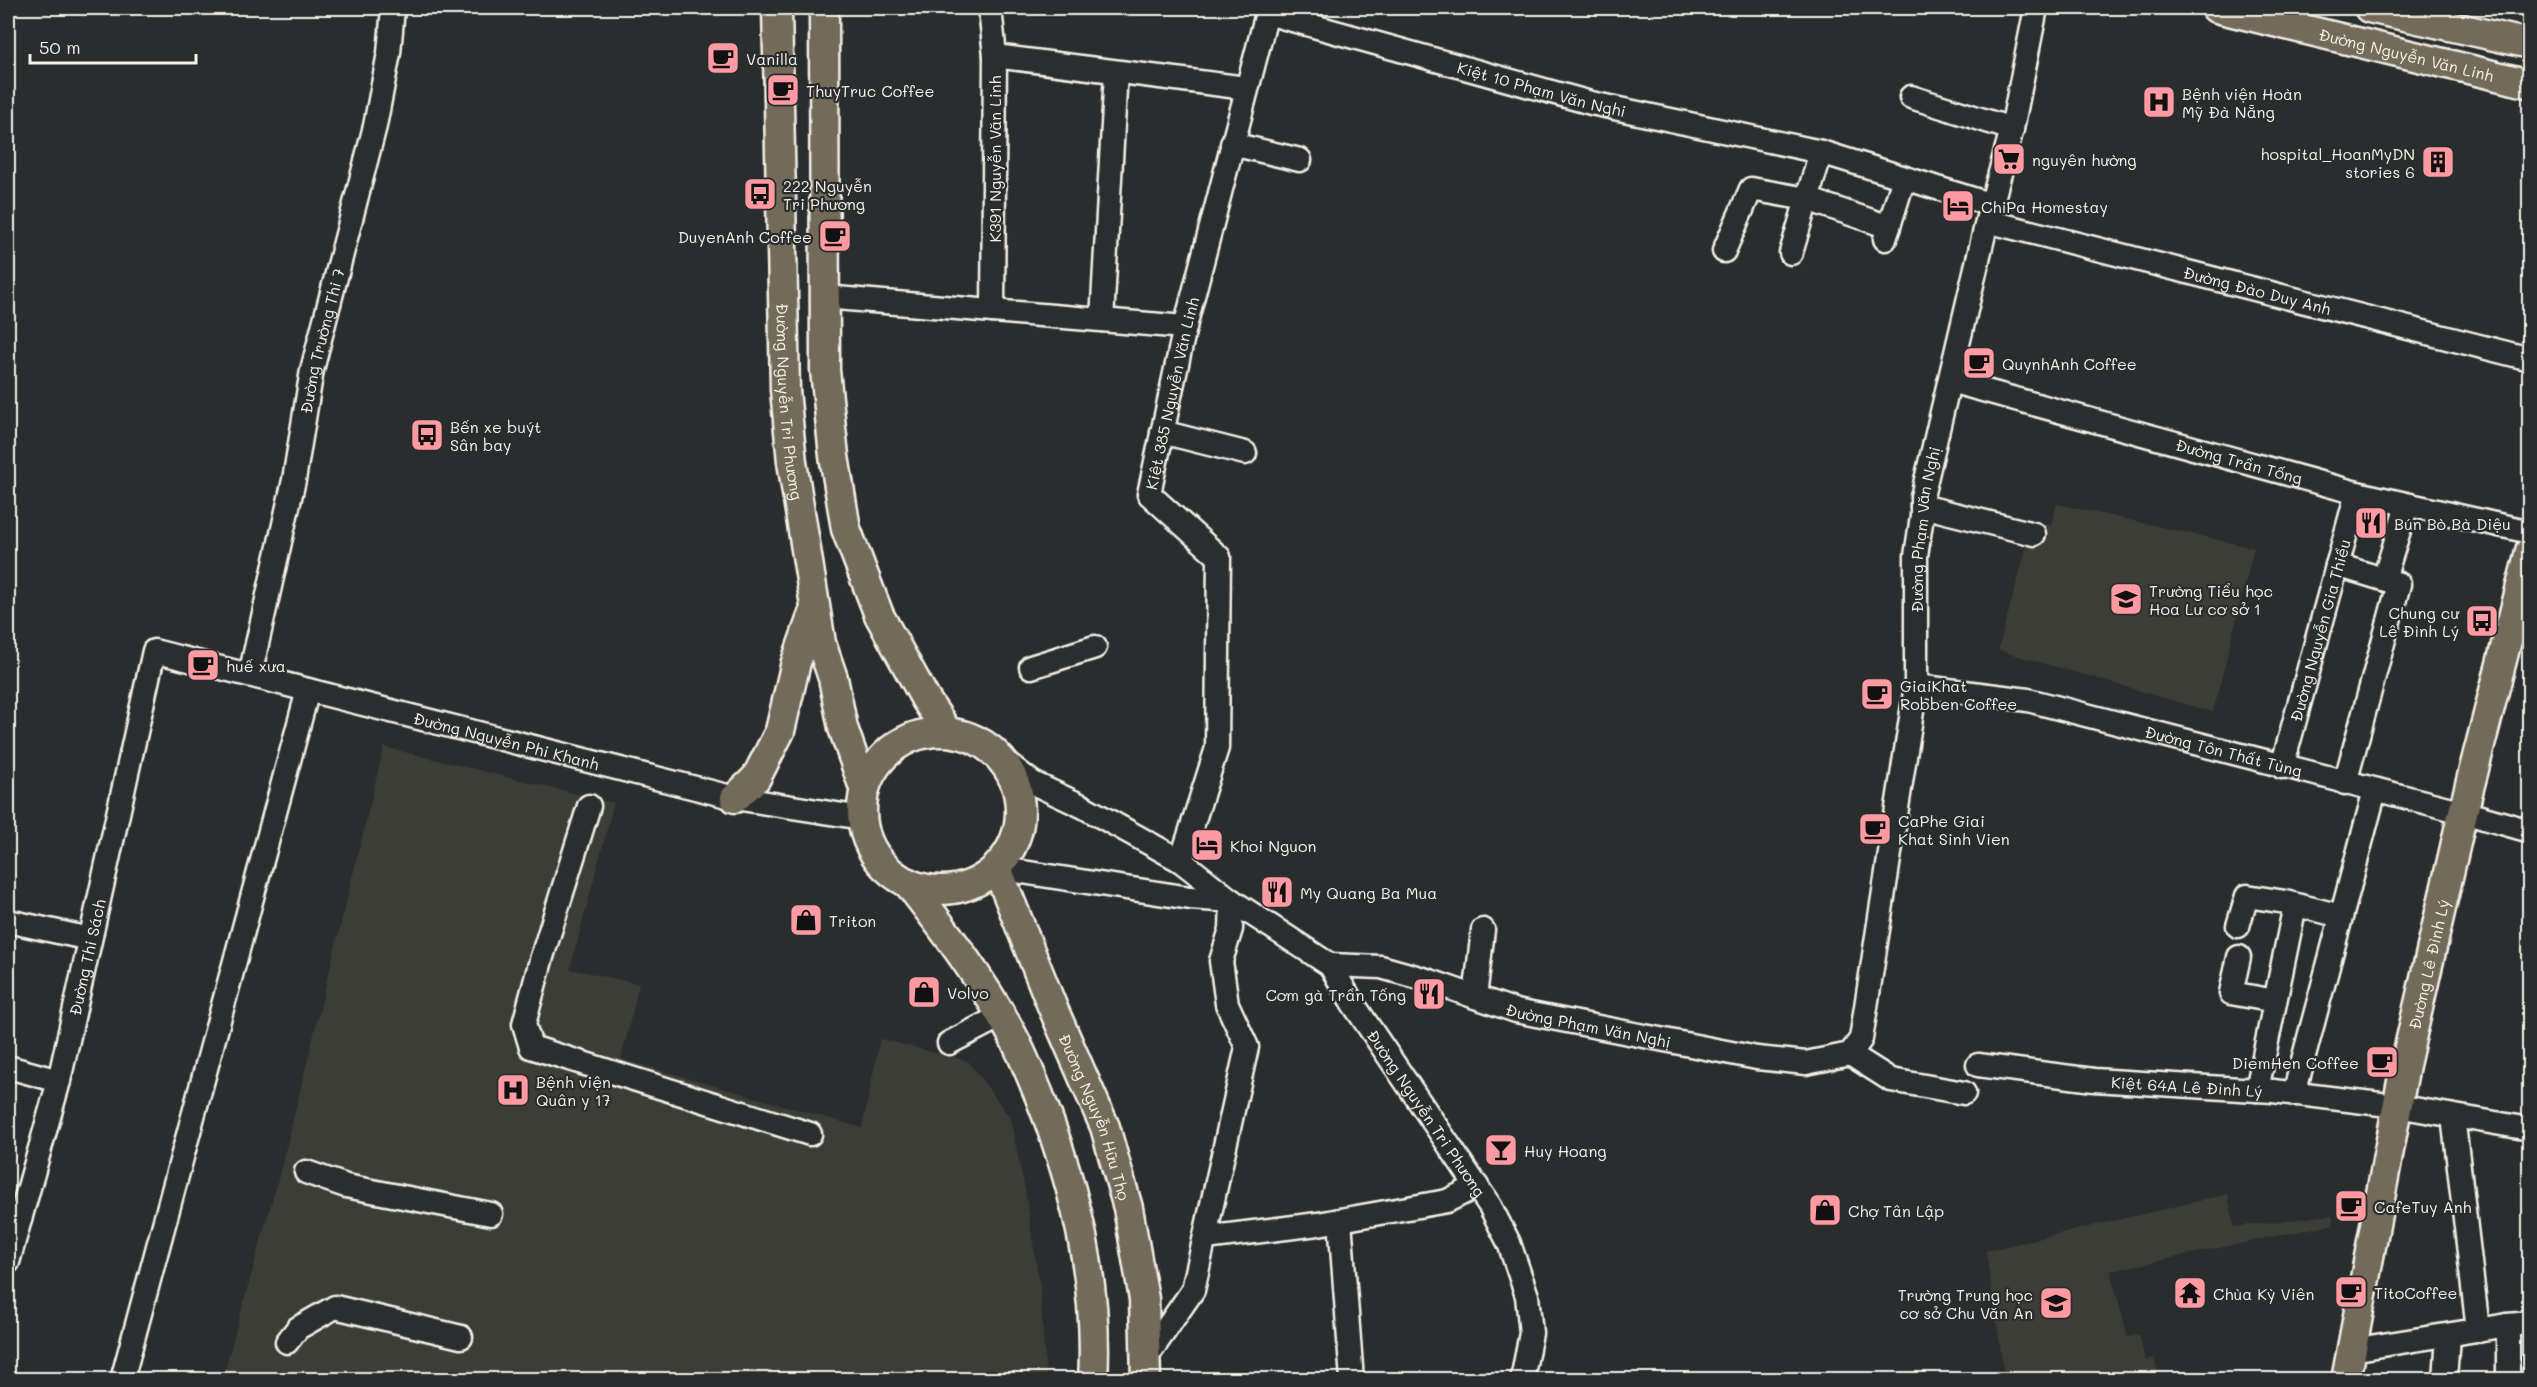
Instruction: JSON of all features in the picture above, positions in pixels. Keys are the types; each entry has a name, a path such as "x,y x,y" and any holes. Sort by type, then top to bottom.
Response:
{"main road":[{"name":"Đường Nguyễn Tri Phương","path":"777,8 785,390 792,462 821,643 833,678 843,728 864,788"},
{"path":"824,8 825,370 834,456 846,529 879,615 926,700 947,731"},
{"name":"Đường Nguyễn Văn Linh","path":"2216,8 2529,84"},
{"path":"2369,8 2529,44"},
{"name":"Đường Lê Đình Lý","path":"2346,1380 2397,1106 2463,812 2529,551"},
{"path":"735,798 756,778 780,731 796,662 815,606"},
{"path":"947,731 968,736 987,746 1003,760 1014,779 1020,800 1020,823 1014,844 997,868 978,882 955,889 932,890 908,883 890,872 876,856 866,838 862,818 864,788 882,757 895,745 929,732 947,731"},
{"name":"Đường Nguyễn Hữu Thọ","path":"997,868 1052,1006 1105,1127 1128,1208 1143,1299 1146,1369"},
{"path":"908,883 945,930 1001,1016 1029,1072 1059,1145 1078,1209 1091,1308 1093,1380"}],"street":[{"name":"Đường Trường Thi 7","path":"250,675 294,480 312,370 375,126 389,53 393,8"},
{"name":"K391 Nguyễn Văn Linh","path":"990,8 995,56 993,311"},
{"name":"Đường Phạm Văn Nghị","path":"1330,965 1381,967 1516,1011 1757,1058 1806,1063 1850,1054 1861,1039 1868,1001 1916,686 1916,556 1922,497 1989,213 2012,129 2036,8"},
{"name":"Kiệt 385 Nguyễn Văn Linh","path":"1181,861 1217,748 1219,557 1149,494 1185,327 1265,10"},
{"name":"Kiệt 10 Phạm Văn Nghi","path":"1265,10 1591,103 1681,120 1821,152 1904,178 1989,213"},
{"path":"995,56 1246,88"},
{"path":"1102,320 1116,72"},
{"path":"1911,97 2012,129"},
{"path":"1232,144 1300,160"},
{"path":"1791,253 1821,152"},
{"path":"1724,251 1750,189 1807,199 1886,234 1904,178"},
{"name":"Đường Đào Duy Anh","path":"1989,213 2529,359"},
{"path":"824,297 1185,327"},
{"name":"Đường Trần Tống","path":"1950,381 2357,493 2529,532"},
{"path":"1162,432 1245,453"},
{"name":"Đường Nguyễn Gia Thiều","path":"2282,767 2357,493"},
{"path":"2384,579 2407,505"},
{"path":"1922,506 2034,534"},
{"path":"2337,565 2399,584 2345,783"},
{"path":"1031,667 1095,647"},
{"name":"Đường Nguyễn Phi Khanh","path":"153,651 735,798 862,818"},
{"name":"Đường Thi Sách","path":"8,1262 59,1081 153,651"},
{"name":"Đường Tôn Thất Tùng","path":"1916,686 2028,700 2529,831"},
{"path":"122,1380 308,690"},
{"name":"Đường Nguyễn Tri Phương","path":"1003,760 1033,783 1082,806 1181,861 1232,901 1330,965 1352,1002 1477,1186 1509,1243 1527,1296 1531,1333 1522,1380"},
{"path":"2294,1094 2375,790"},
{"path":"589,806 540,960 524,1024 531,1047 810,1134"},
{"name":"Đường Nguyễn Tri Phương","path":"997,868 1190,898 1232,901"},
{"path":"2238,926 2247,896 2295,904 2341,916"},
{"path":"1146,1369 1192,1290 1247,1047 1227,1004 1221,961 1231,928 1232,901"},
{"path":"2258,1090 2295,904"},
{"path":"8,921 90,939"},
{"path":"1475,997 1483,930"},
{"path":"2239,957 2231,993 2275,1001"},
{"path":"949,1044 1001,1016"},
{"path":"1850,1054 1891,1080 1964,1093"},
{"name":"Kiệt 64A Lê Đình Lý","path":"1978,1065 2094,1080 2294,1094 2397,1106 2529,1129"},
{"path":"8,1067 59,1081"},
{"path":"2454,1116 2478,1330"},
{"path":"306,1172 346,1186 491,1214"},
{"path":"1205,1238 1340,1220 1448,1201 1477,1186"},
{"path":"1340,1220 1352,1380"},
{"path":"287,1342 298,1328 335,1307 461,1337"},
{"path":"2351,1350 2519,1324 2508,1380"},
{"path":"2445,1380 2448,1335"}],"shaded area":[{"name":"Trường Tiểu học Hoa Lư cơ sở 1","path":"2057,504 2254,548 2213,712 1998,650 2034,521 2051,525"},
{"name":"Bệnh viện Quân y 17","path":"384,747 614,803 570,969 639,984 621,1059 862,1128 880,1039 968,1061 1010,1118 1025,1190 1040,1289 1046,1379 222,1380 282,1165"},
{"name":"Trường Trung học cơ sở Chu Văn An","path":"2228,1194 2234,1227 2332,1215 2333,1224 2110,1271 2128,1337 2139,1335 2145,1360 2154,1358 2160,1379 2005,1379 1986,1251"}],"place":[{"name":"Vanilla","path":"723,58"},
{"name":"ThuyTruc Coffee","path":"783,90"},
{"name":"Bệnh viện Hoàn Mỹ Đà Nẵng","path":"2159,102"},
{"name":"nguyên hường","path":"2009,159"},
{"name":"hospital_HoanMyDN stories 6","path":"2438,162"},
{"name":"222 Nguyễn Tri Phương","path":"760,194"},
{"name":"ChiPa Homestay","path":"1958,206"},
{"name":"DuyenAnh Coffee","path":"835,236"},
{"name":"QuynhAnh Coffee","path":"1979,363"},
{"name":"Bến xe buýt Sân bay","path":"427,435"},
{"name":"Bún Bò Bà Diệu","path":"2371,523"},
{"name":"Trường Tiểu học Hoa Lư cơ sở 1","path":"2126,599"},
{"name":"Chung cư Lê Đình Lý","path":"2482,621"},
{"name":"huế xưa","path":"203,665"},
{"name":"GiaiKhat Robben Coffee","path":"1877,694"},
{"name":"CaPhe Giai Khat Sinh Vien","path":"1875,829"},
{"name":"Khoi Nguon","path":"1207,845"},
{"name":"My Quang Ba Mua","path":"1277,892"},
{"name":"Triton","path":"806,920"},
{"name":"Volvo","path":"924,992"},
{"name":"Cơm gà Trần Tống","path":"1429,994"},
{"name":"DiemHen Coffee","path":"2382,1062"},
{"name":"Bệnh viện Quân y 17","path":"513,1090"},
{"name":"Huy Hoang","path":"1501,1150"},
{"name":"CafeTuy Anh","path":"2351,1206"},
{"name":"Chợ Tân Lập","path":"1825,1210"},
{"name":"TitoCoffee","path":"2351,1292"},
{"name":"Chùa Kỳ Viên","path":"2190,1293"},
{"name":"Trường Trung học cơ sở Chu Văn An","path":"2056,1303"}]}
